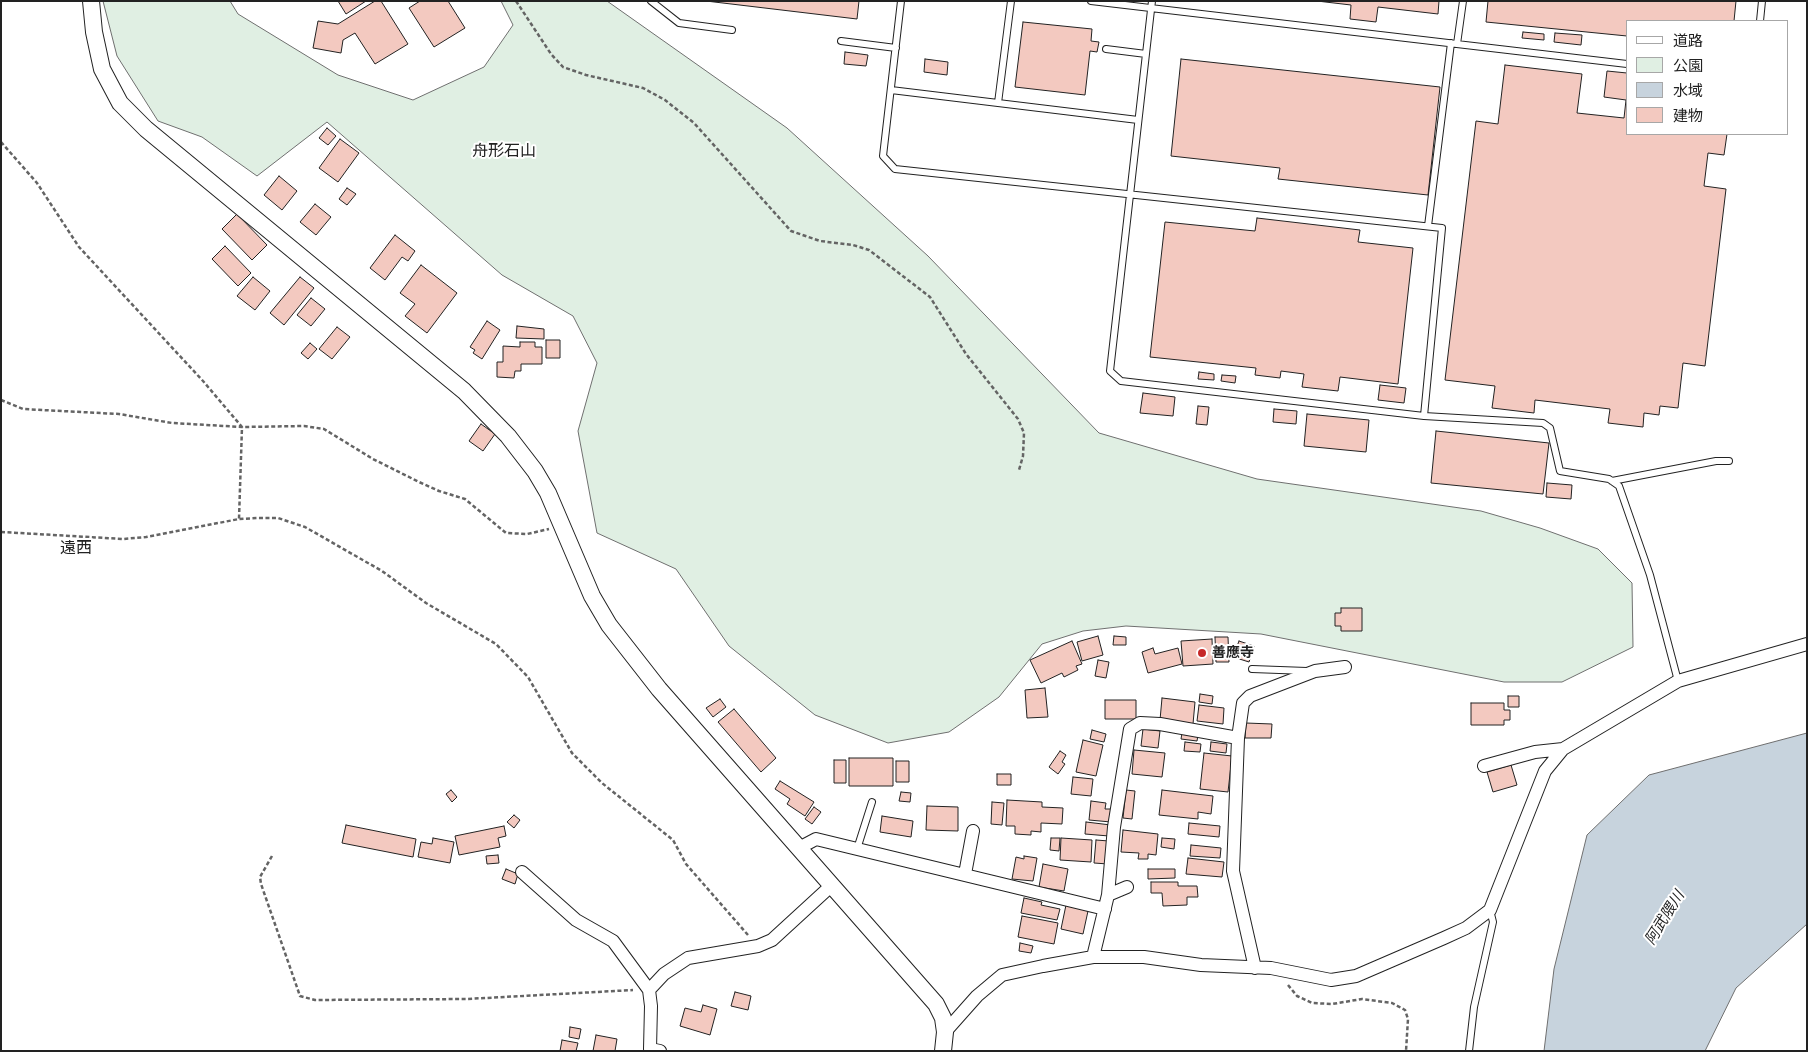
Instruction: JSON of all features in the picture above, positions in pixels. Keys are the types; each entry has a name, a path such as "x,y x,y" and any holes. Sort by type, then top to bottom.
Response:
{"street":[{"path":"91,1 94,32 102,69 120,103 146,129 350,295 464,391 492,418 535,471 562,525 592,596 620,640 660,689 936,1004 943,1018 945,1032 943,1051"},
{"path":"945,1032 977,996 1002,975 1093,957 1144,957 1271,968 1331,980 1356,976 1444,938 1466,928 1490,910 1544,771 1563,749 1678,681 1807,644"},
{"path":"1255,968 1232,871 1238,738 1243,703 1250,696 1315,671 1345,667"},
{"path":"1093,957 1108,895 1114,827 1130,729 1140,723 1160,724 1238,738"},
{"path":"1484,766 1535,752 1563,749"},
{"path":"965,874 973,831"},
{"path":"799,848 816,839 1105,909"},
{"path":"522,872 576,920 613,942 649,990 651,1006 650,1049 660,1051"},
{"path":"649,990 664,974 688,958 758,946 772,940 832,885"},
{"path":"1108,895 1127,888"}],"lane":[{"path":"651,1 679,24 732,30"},
{"path":"901,1 883,156 896,169 1442,228 1424,416"},
{"path":"998,103 1011,1"},
{"path":"1091,1 1152,4 1454,44 1626,64"},
{"path":"1428,226 1462,1"},
{"path":"1760,20 1762,1"},
{"path":"1152,4 1110,371 1120,381 1424,416 1543,423 1550,428 1560,471 1612,481 1716,461 1729,461"},
{"path":"841,41 896,48"},
{"path":"1106,49 1146,54"},
{"path":"891,90 1138,120"},
{"path":"1612,481 1619,486 1650,575 1678,681"},
{"path":"1252,669 1315,671"},
{"path":"857,849 872,802"},
{"path":"1469,1051 1474,1007 1493,922 1490,910"}],"path":[{"path":"516,1 551,54 563,67 643,88 665,100 694,123 792,231 820,241 853,245 869,250 930,297 966,354 1018,419 1024,433 1023,456 1019,470"},
{"path":"1,142 37,183 79,247 203,381 242,427 239,518"},
{"path":"1,400 23,409 119,414 172,423 242,427 304,426 324,429 373,459 418,482 465,499 506,533 527,534 562,525"},
{"path":"1,532 123,539 146,537 239,518 278,518 305,527 382,571 426,603 496,644 528,677 572,753 602,783 673,840 686,864 758,946"},
{"path":"272,856 260,877 261,884 300,996 315,1000 467,999 649,990"},
{"path":"1271,968 1297,996 1312,1003 1332,1004 1362,999 1392,1003 1405,1010 1408,1019 1406,1051"}],"green space":[{"path":"103,1 230,1 238,14 338,75 413,100 484,67 513,25 501,1 607,1 787,128 928,256 1099,433 1257,479 1481,511 1540,528 1598,549 1632,583 1633,647 1562,682 1504,682 1261,634 1126,626 1083,631 1042,644 999,697 949,732 888,743 815,715 729,646 676,569 597,533 578,431 597,363 573,316 502,275 327,122 257,176 202,137 158,121 117,56"}],"water":[{"name":"阿武隈川","path":"1807,733 1807,924 1736,988 1705,1051 1544,1051 1554,969 1587,835 1649,775"}],"building":[{"path":"338,1 366,1 346,14"},
{"path":"375,1 381,1 408,44 375,64 355,33 343,40 341,53 313,48 318,21 338,24"},
{"path":"420,1 448,1 465,28 434,47 409,8"},
{"path":"706,1 859,1 857,19"},
{"path":"1317,1 1439,1 1438,14 1378,7 1376,22 1350,19 1351,5"},
{"path":"1488,1 1736,1 1734,20 1626,20 1626,36 1486,22"},
{"path":"1023,22 1092,29 1091,41 1099,42 1097,52 1090,51 1085,95 1015,87"},
{"path":"1523,32 1544,34 1544,40 1522,38"},
{"path":"1555,33 1582,35 1581,45 1554,42"},
{"path":"845,52 868,55 866,66 844,64"},
{"path":"925,59 948,62 947,75 924,72"},
{"path":"1181,59 1440,87 1428,195 1278,179 1280,168 1171,156"},
{"path":"1505,65 1582,74 1577,113 1624,118 1626,100 1626,135 1727,135 1724,155 1708,153 1704,186 1726,189 1705,366 1683,363 1678,408 1660,406 1659,415 1644,413 1643,427 1608,423 1610,409 1535,400 1534,413 1492,408 1495,386 1445,380 1476,121 1498,124"},
{"path":"1607,71 1626,73 1626,100 1604,97"},
{"path":"327,128 336,136 328,145 319,138"},
{"path":"340,139 359,153 338,182 319,168"},
{"path":"279,176 297,191 282,210 264,195"},
{"path":"347,188 356,194 347,205 339,199"},
{"path":"315,204 331,217 316,235 300,222"},
{"path":"237,214 267,245 252,260 222,229"},
{"path":"1257,218 1360,230 1358,242 1413,248 1398,384 1340,377 1338,391 1302,387 1304,374 1281,371 1280,378 1255,375 1256,368 1150,357 1165,222 1255,231"},
{"path":"395,235 415,251 408,261 402,257 385,280 370,268"},
{"path":"225,246 251,273 238,286 212,259"},
{"path":"421,265 457,293 427,333 405,316 415,304 400,293"},
{"path":"253,277 270,291 255,310 237,296"},
{"path":"300,277 314,288 284,325 270,313"},
{"path":"311,298 325,309 311,326 297,315"},
{"path":"487,321 500,330 482,359 473,353 475,350 470,347"},
{"path":"517,326 544,329 544,339 516,338"},
{"path":"337,327 350,337 332,359 319,349"},
{"path":"546,340 560,340 560,358 546,358"},
{"path":"520,342 535,342 535,347 542,347 542,364 521,364 521,371 515,371 514,378 497,377 497,362 503,362 503,346 520,347"},
{"path":"310,343 317,349 308,359 301,353"},
{"path":"1199,372 1214,374 1214,380 1198,379"},
{"path":"1222,375 1236,376 1235,383 1221,381"},
{"path":"1380,385 1406,388 1404,403 1378,400"},
{"path":"1143,393 1175,397 1173,416 1140,413"},
{"path":"1198,406 1209,407 1207,425 1196,424"},
{"path":"1274,409 1297,411 1296,424 1273,422"},
{"path":"1307,414 1369,420 1366,452 1304,446"},
{"path":"481,424 495,434 483,451 469,441"},
{"path":"1436,431 1549,443 1543,494 1431,483"},
{"path":"1547,483 1572,485 1571,499 1546,497"},
{"path":"1341,608 1362,608 1362,631 1341,631 1341,626 1335,626 1335,613 1341,613"},
{"path":"1098,636 1103,655 1082,661 1077,642"},
{"path":"1114,636 1126,637 1126,645 1113,645"},
{"path":"1215,637 1228,637 1229,662 1216,662"},
{"path":"1212,639 1213,664 1183,666 1181,641"},
{"path":"1072,641 1082,664 1076,666 1078,670 1064,677 1062,673 1041,683 1030,660"},
{"path":"1239,641 1254,646 1249,662 1233,657"},
{"path":"1153,648 1155,654 1178,648 1182,664 1148,673 1142,652"},
{"path":"1098,660 1109,662 1106,678 1095,676"},
{"path":"1045,688 1048,717 1027,718 1025,690"},
{"path":"1200,694 1213,696 1212,704 1199,702"},
{"path":"1508,696 1519,696 1519,707 1508,707"},
{"path":"1162,698 1195,702 1193,724 1160,720"},
{"path":"720,699 726,707 713,717 706,708"},
{"path":"1105,700 1136,700 1136,719 1105,719"},
{"path":"1471,703 1504,703 1504,710 1510,710 1510,720 1504,720 1504,725 1471,725"},
{"path":"1199,705 1224,708 1223,724 1197,721"},
{"path":"734,709 776,758 761,772 718,722"},
{"path":"1246,723 1272,724 1271,738 1245,738"},
{"path":"1143,729 1160,731 1158,748 1141,746"},
{"path":"1092,730 1106,734 1104,742 1090,739"},
{"path":"1182,733 1198,735 1197,741 1181,739"},
{"path":"1083,740 1103,745 1096,776 1076,772"},
{"path":"1185,742 1201,744 1200,752 1184,751"},
{"path":"1211,742 1227,744 1226,753 1210,751"},
{"path":"1134,750 1165,753 1162,777 1132,774"},
{"path":"1060,751 1066,755 1062,762 1065,764 1058,774 1049,767"},
{"path":"1204,753 1232,756 1228,792 1200,789"},
{"path":"849,758 893,758 893,786 849,786"},
{"path":"834,760 846,760 846,783 834,783"},
{"path":"896,761 909,761 909,782 896,782"},
{"path":"1511,765 1517,785 1493,792 1487,772"},
{"path":"997,774 1011,774 1011,785 997,785"},
{"path":"1073,777 1093,779 1091,796 1071,794"},
{"path":"780,781 814,802 805,816 787,804 790,799 775,789"},
{"path":"451,790 457,797 452,802 446,794"},
{"path":"1126,790 1135,791 1132,819 1123,818"},
{"path":"1162,790 1213,796 1211,814 1198,812 1198,819 1159,815"},
{"path":"901,792 911,793 910,802 899,801"},
{"path":"1007,800 1042,802 1042,807 1063,808 1062,824 1041,823 1041,832 1031,831 1031,835 1015,834 1015,826 1006,826"},
{"path":"1091,801 1106,803 1105,809 1112,809 1111,822 1089,820"},
{"path":"992,802 1004,803 1002,825 991,824"},
{"path":"927,806 958,807 958,831 926,830"},
{"path":"814,807 821,812 812,824 805,819"},
{"path":"514,815 520,820 514,828 507,822"},
{"path":"882,816 913,821 911,837 880,832"},
{"path":"1086,822 1111,825 1109,836 1085,834"},
{"path":"1189,823 1220,826 1219,837 1188,834"},
{"path":"346,825 416,839 413,857 342,843"},
{"path":"504,826 506,836 498,838 500,847 459,855 455,836"},
{"path":"1123,830 1158,834 1156,855 1148,854 1148,859 1138,859 1139,853 1121,852"},
{"path":"433,838 454,842 450,863 418,857 421,842 432,844"},
{"path":"1051,838 1060,838 1059,851 1050,850"},
{"path":"1061,838 1092,840 1091,862 1060,860"},
{"path":"1162,838 1175,839 1174,849 1161,847"},
{"path":"1096,840 1109,841 1108,864 1094,863"},
{"path":"1191,845 1221,848 1220,858 1190,856"},
{"path":"498,855 499,863 487,864 486,856"},
{"path":"1024,856 1037,858 1033,881 1012,879 1016,857 1024,859"},
{"path":"1188,858 1224,862 1222,877 1186,874"},
{"path":"1043,864 1068,869 1064,891 1039,887"},
{"path":"506,869 518,874 515,884 502,879"},
{"path":"1148,869 1175,869 1175,878 1148,879"},
{"path":"1151,882 1178,882 1178,886 1197,886 1198,897 1187,897 1187,905 1163,906 1162,893 1151,893"},
{"path":"1024,898 1042,902 1041,905 1060,909 1057,920 1021,913"},
{"path":"1066,905 1088,911 1083,934 1061,929"},
{"path":"1022,916 1058,923 1054,944 1018,937"},
{"path":"1020,943 1033,946 1031,953 1019,951"},
{"path":"735,992 751,996 748,1010 731,1006"},
{"path":"703,1005 717,1009 710,1035 680,1026 685,1008 701,1012"},
{"path":"570,1027 581,1029 579,1039 569,1037"},
{"path":"596,1035 617,1039 615,1051 593,1051"},
{"path":"562,1040 578,1043 576,1051 560,1051"}],"place":[{"name":"善應寺","path":"1202,653"}],"district":[{"name":"舟形石山","path":"504,152"},
{"name":"遠西","path":"76,549"}]}
